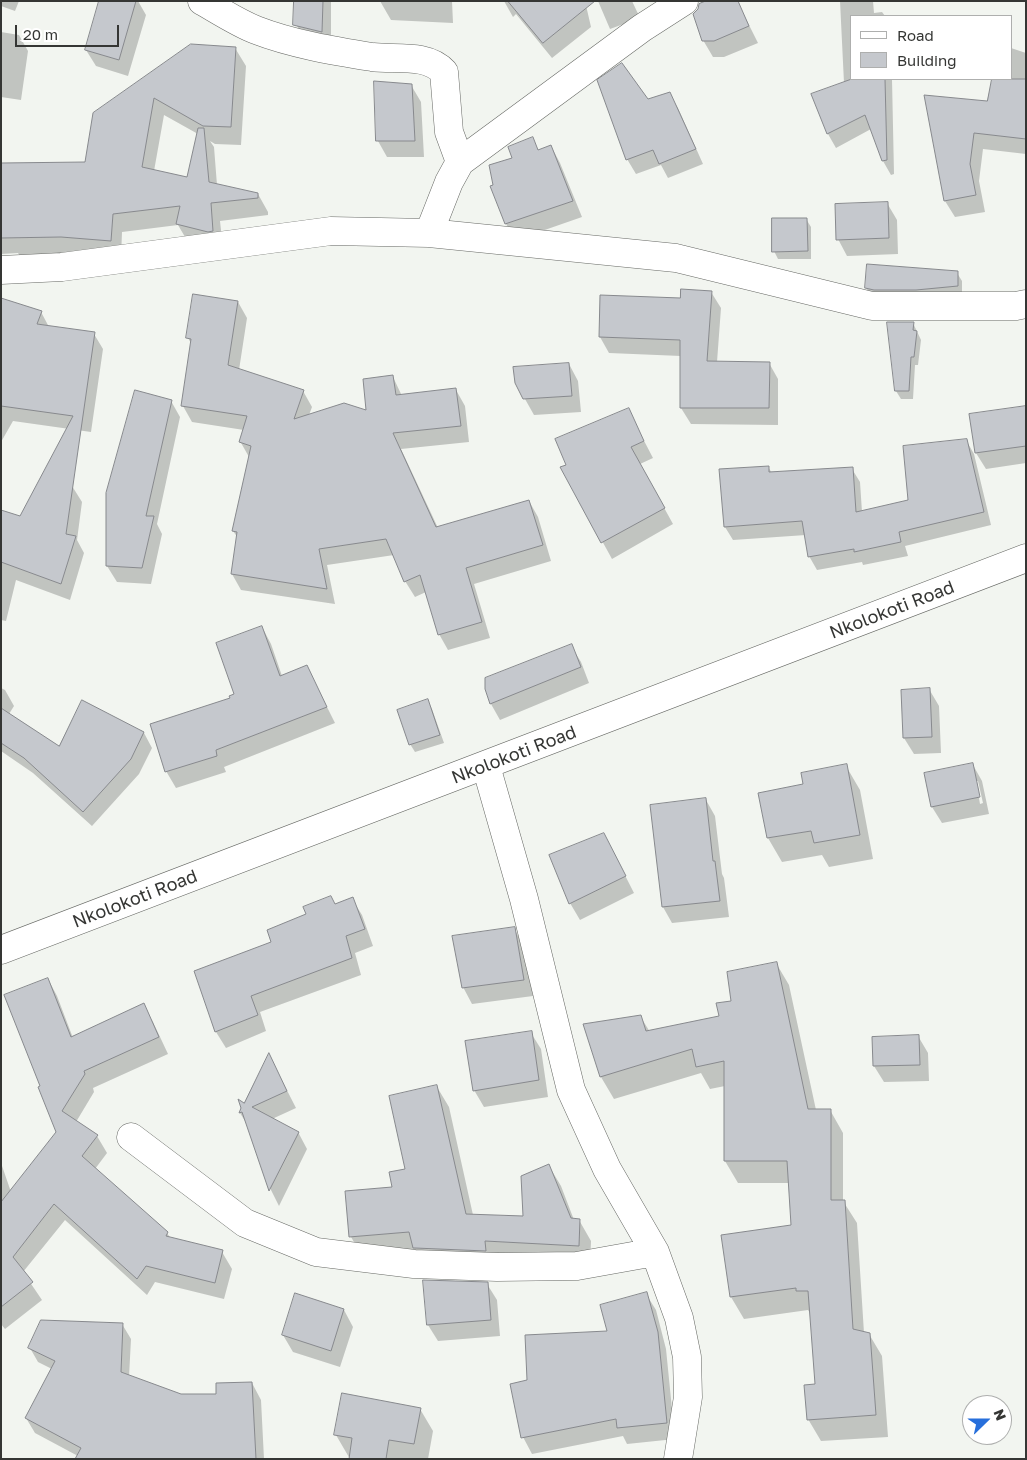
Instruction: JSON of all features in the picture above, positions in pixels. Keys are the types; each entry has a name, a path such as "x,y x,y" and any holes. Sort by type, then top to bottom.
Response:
{"street":[{"path":"202,1 256,30 322,50 384,59 427,60 438,65 444,72 449,132 460,162"},
{"path":"429,233 449,182 460,162 642,28 684,1"},
{"path":"1,270 62,267 331,232 429,233 676,258 872,306 1016,306 1026,304"},
{"name":"Nkolokoti Road","path":"1,950 1026,558"},
{"path":"486,766 524,899 571,1090 607,1169 655,1252 679,1318 687,1357 688,1397 678,1459"},
{"path":"131,1137 245,1223 316,1252 414,1264 497,1267 577,1266 655,1252"}],"building":[{"path":"99,1 136,1 119,60 85,50"},
{"path":"294,1 323,1 322,32 293,25"},
{"path":"508,1 595,1 543,43"},
{"path":"706,1 738,1 749,26 714,41 702,41 693,14 698,9 699,4"},
{"path":"191,44 236,47 231,127 203,126 154,98 142,167 187,177 198,128 204,128 209,182 258,193 258,198 211,203 213,231 208,232 176,224 180,206 113,214 111,241 61,237 1,238 1,163 85,162 93,113"},
{"path":"622,63 648,99 670,92 696,149 659,164 653,150 626,160 597,80"},
{"path":"1026,79 1026,139 974,133 970,164 976,195 944,201 924,95 987,101 992,80"},
{"path":"850,80 885,80 887,160 882,161 865,115 827,134 811,94"},
{"path":"374,81 412,84 415,141 376,141"},
{"path":"533,137 538,150 551,145 573,201 505,224 490,186 493,185 489,165 512,158 508,147"},
{"path":"888,202 889,238 836,240 835,204"},
{"path":"772,218 807,218 808,251 772,252"},
{"path":"867,264 958,271 958,286 916,290 874,290 865,288"},
{"path":"681,289 712,291 707,361 770,362 769,408 680,408 680,340 599,337 600,295 680,298"},
{"path":"193,294 238,301 228,365 304,390 294,419 344,403 366,410 363,379 393,375 396,395 456,388 461,426 393,433 436,527 529,500 543,545 466,568 482,622 438,635 420,575 404,582 386,539 319,549 327,589 231,574 237,532 232,531 251,446 239,442 247,416 181,406 191,339 186,338"},
{"path":"1,298 42,311 37,324 95,332 66,534 76,536 61,584 1,562 1,510 20,516 73,416 1,406"},
{"path":"887,322 914,322 913,330 917,331 914,357 911,357 909,391 895,391"},
{"path":"569,363 572,396 523,399 515,383 513,367"},
{"path":"135,390 172,400 146,516 154,516 142,568 106,566 106,493"},
{"path":"1026,406 1026,446 975,453 969,414"},
{"path":"629,408 644,441 631,447 665,508 601,543 560,467 566,465 555,439"},
{"path":"967,439 984,512 899,532 901,542 854,552 854,549 808,557 802,521 724,527 719,469 769,466 769,472 853,467 856,512 908,500 903,446"},
{"path":"262,626 280,676 307,665 327,707 216,750 217,756 165,772 150,724 230,698 229,696 234,694 216,643"},
{"path":"572,644 581,667 490,704 485,689 485,678"},
{"path":"930,688 932,737 903,738 901,690"},
{"path":"428,699 440,735 409,745 397,710"},
{"path":"82,700 144,732 131,759 83,812 24,758 1,743 1,708 59,746"},
{"path":"973,763 980,797 931,807 924,773"},
{"path":"847,764 860,835 814,843 811,831 767,838 758,793 803,784 801,773"},
{"path":"706,798 713,861 715,861 720,901 662,907 650,805"},
{"path":"604,833 626,876 569,904 549,855"},
{"path":"331,896 335,904 353,897 365,929 346,936 352,958 251,996 258,1015 215,1032 194,971 271,942 267,930 306,914 303,907"},
{"path":"515,927 524,980 462,988 452,936"},
{"path":"777,962 808,1109 831,1109 831,1200 845,1200 853,1329 870,1333 876,1415 807,1420 804,1385 815,1384 808,1291 796,1291 796,1288 730,1297 721,1235 791,1225 787,1161 724,1161 724,1061 696,1067 692,1049 600,1077 583,1024 641,1015 646,1031 719,1016 716,1003 731,1001 727,972"},
{"path":"48,978 71,1037 144,1003 159,1037 84,1071 85,1074 62,1111 98,1135 82,1156 168,1232 166,1236 223,1250 215,1283 146,1266 137,1279 54,1204 13,1257 33,1282 1,1307 1,1202 56,1132 4,995"},
{"path":"532,1031 539,1080 473,1091 465,1041"},
{"path":"919,1035 920,1065 873,1066 872,1037"},
{"path":"269,1053 287,1091 252,1107 299,1132 269,1191 242,1112 239,1113 241,1108 238,1099 244,1103"},
{"path":"437,1085 466,1214 523,1216 521,1176 549,1164 571,1218 580,1219 579,1246 485,1241 486,1251 413,1248 409,1232 349,1237 345,1191 392,1187 389,1172 405,1169 389,1096"},
{"path":"423,1280 488,1282 491,1320 427,1325"},
{"path":"647,1292 658,1332 667,1423 617,1428 616,1419 521,1438 510,1384 527,1380 525,1335 607,1331 600,1305"},
{"path":"295,1293 344,1309 331,1351 282,1335"},
{"path":"41,1320 123,1323 121,1372 181,1394 216,1394 216,1383 252,1382 256,1459 75,1459 81,1448 25,1418 55,1361 28,1348"},
{"path":"342,1393 421,1408 414,1444 389,1440 386,1459 349,1459 352,1438 334,1435"}]}
